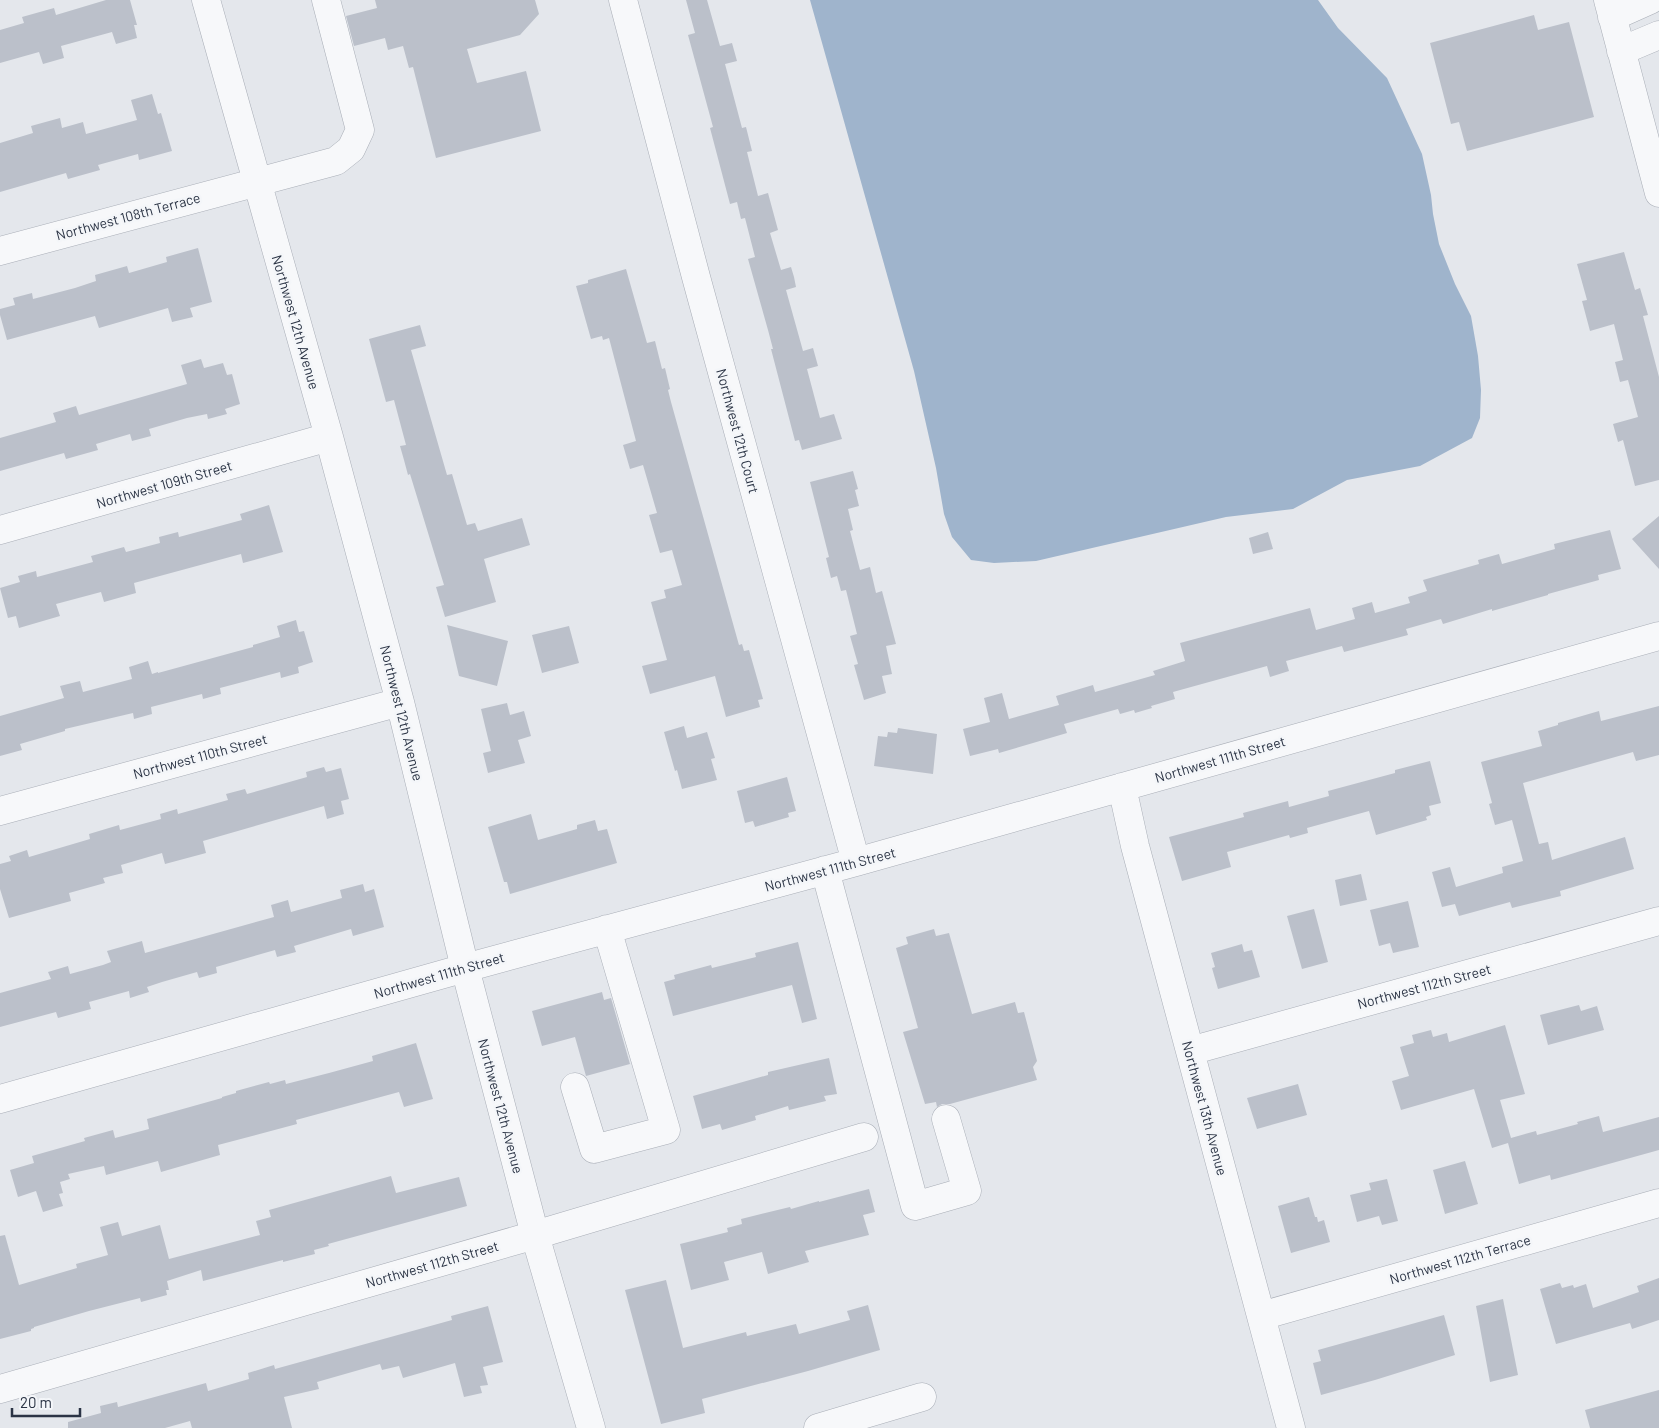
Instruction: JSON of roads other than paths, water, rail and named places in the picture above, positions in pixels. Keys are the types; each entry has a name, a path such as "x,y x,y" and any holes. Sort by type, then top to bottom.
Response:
{"street":[{"name":"Northwest 12th Avenue","path":"206,0 329,437 400,702 465,968 535,1235 591,1428"},
{"name":"Northwest 108th Terrace","path":"0,251 336,161 351,149 360,130 326,0"},
{"name":"Northwest 12th Court","path":"623,0 696,277 856,862"},
{"path":"1650,0 1610,8 1659,193"},
{"path":"1621,51 1659,35"},
{"name":"Northwest 109th Street","path":"0,530 329,437"},
{"name":"Northwest 111th Street","path":"0,1099 465,968 856,862 1659,636"},
{"name":"Northwest 110th Street","path":"0,811 400,702"},
{"name":"Northwest 13th Avenue","path":"1122,787 1138,855 1291,1428"},
{"path":"825,870 915,1206 967,1191 946,1119"},
{"name":"Northwest 112th Street","path":"1190,1051 1659,921"},
{"path":"575,1087 594,1149 666,1130 607,929"},
{"name":"Northwest 112th Street","path":"0,1389 864,1138"},
{"name":"Northwest 112th Terrace","path":"1260,1316 1659,1203"},
{"path":"818,1428 922,1397"}],"water":[{"path":"810,0 1318,0 1338,28 1387,78 1422,154 1439,244 1455,284 1471,316 1478,356 1481,390 1480,418 1472,438 1420,466 1347,480 1293,509 1226,517 1036,561 994,563 971,560 952,537 944,514 936,468 914,371"}]}
